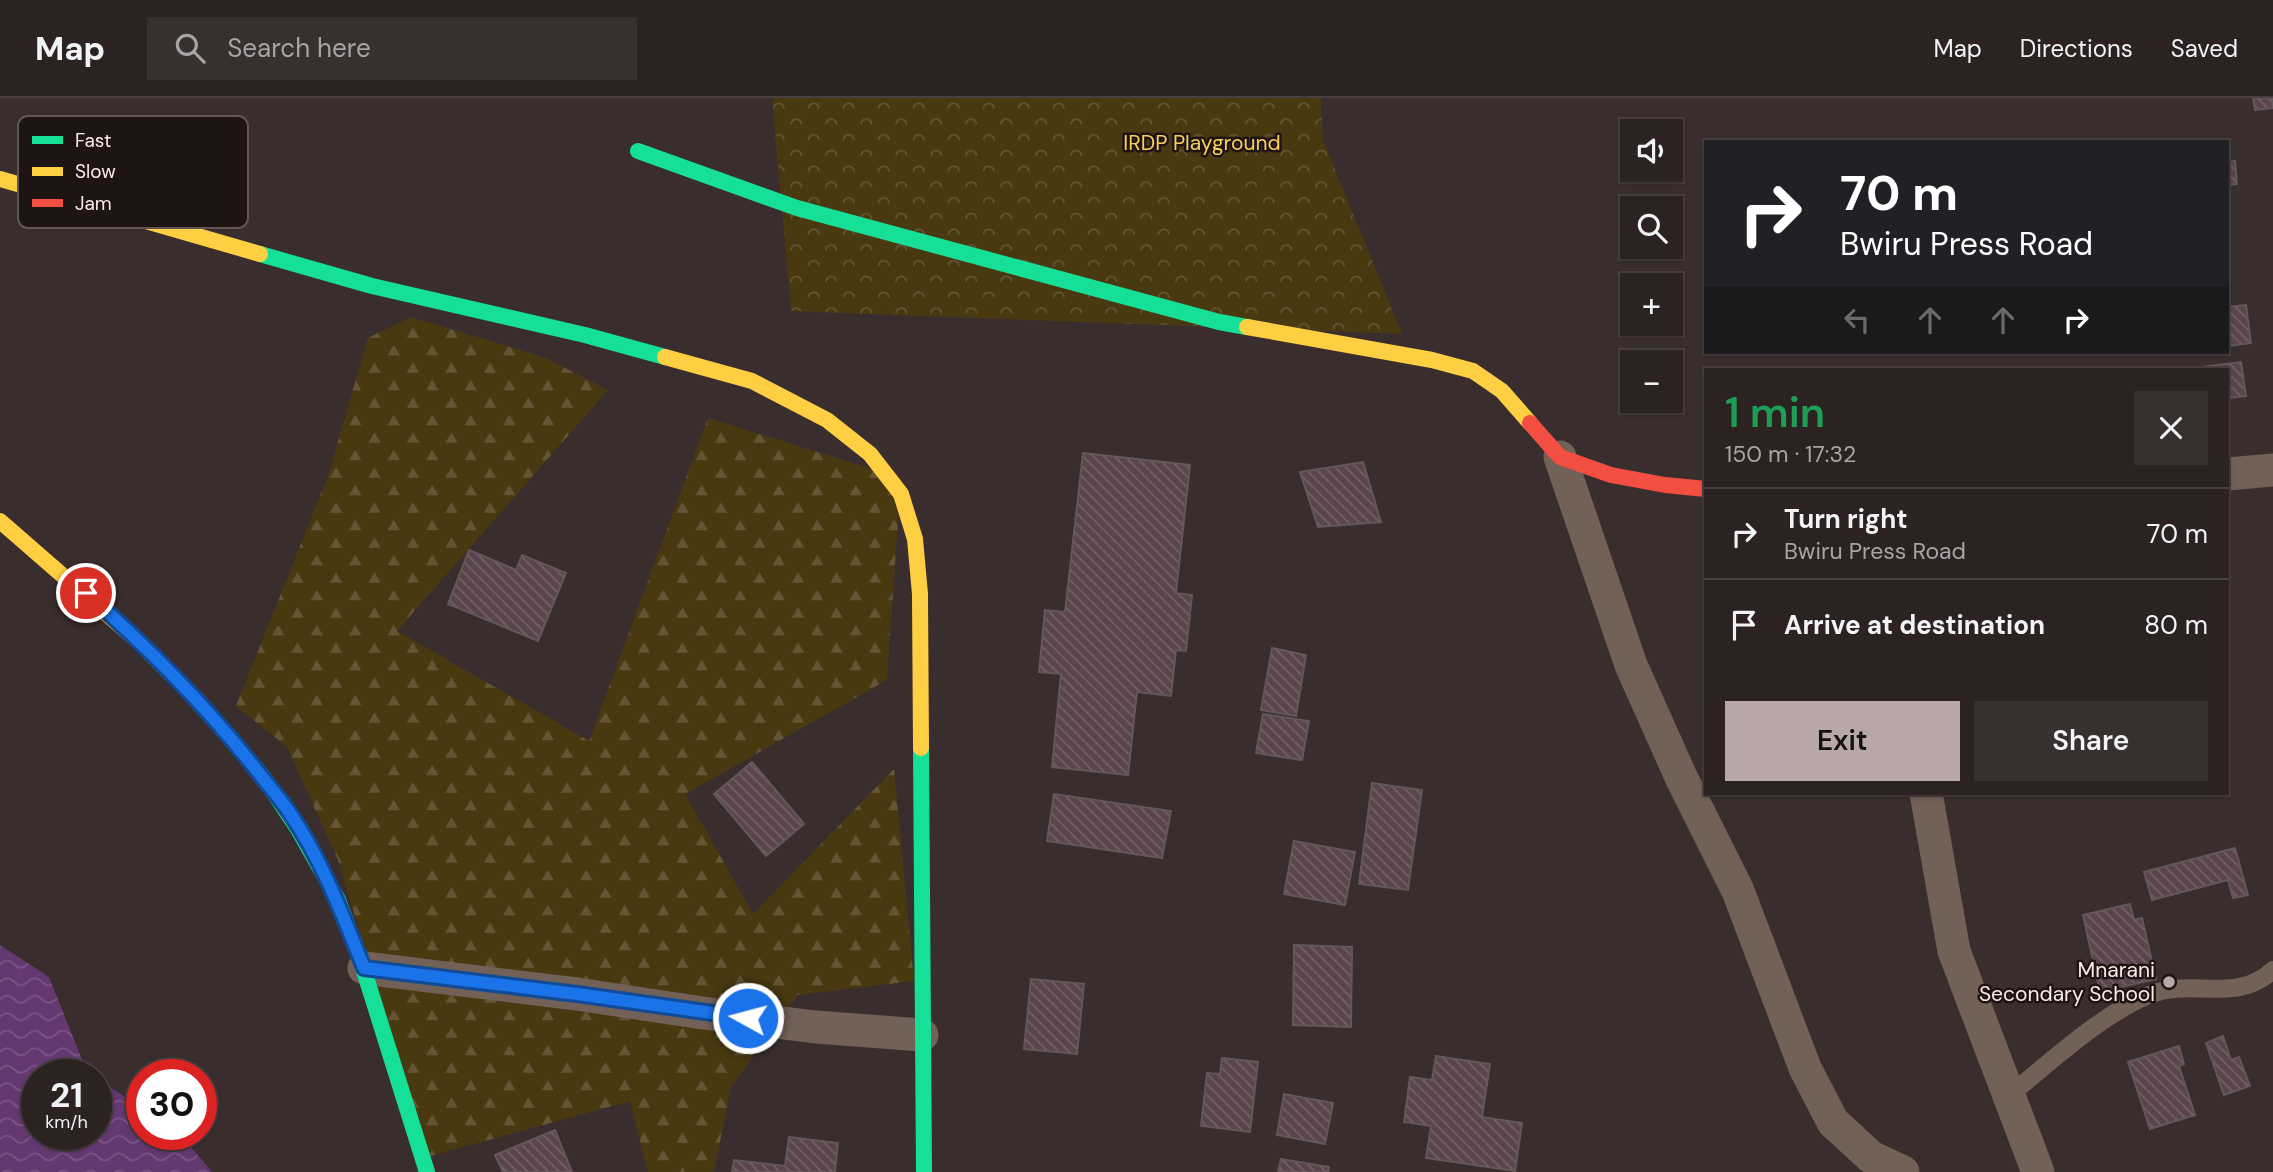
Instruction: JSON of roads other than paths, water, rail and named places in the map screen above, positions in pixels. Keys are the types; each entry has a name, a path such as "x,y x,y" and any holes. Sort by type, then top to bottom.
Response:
{"street":[{"path":"638,151 797,208 1183,313 1301,338 1432,360 1473,372 1502,391 1560,457 1631,665 1681,777 1738,891 1805,1068 1833,1122 1871,1157 1903,1172"},
{"path":"0,178 18,183"},
{"path":"172,228 372,286 585,335 752,381 827,420 870,454 901,494 915,539 920,594 924,1172"},
{"path":"1560,457 1611,475 1665,485 1704,488"},
{"path":"2229,474 2273,470"},
{"path":"0,521 120,623 174,676 238,747 292,815 330,884 364,968 427,1172"},
{"path":"1926,795 1954,951 2038,1172"},
{"path":"364,968 804,1025 922,1035"}],"lane":[{"path":"2008,1096 2114,1013 2147,996 2167,988 2228,990 2258,981 2273,970"}],"water":[{"path":"0,945 49,977 82,1059 21,1059 21,1150 112,1150 112,1088 126,1098 126,1150 193,1150 212,1172 0,1172"}],"place":[{"name":"Mnarani Secondary School","path":"2169,982"}],"park label":[{"name":"IRDP Playground","path":"1202,143"}]}
